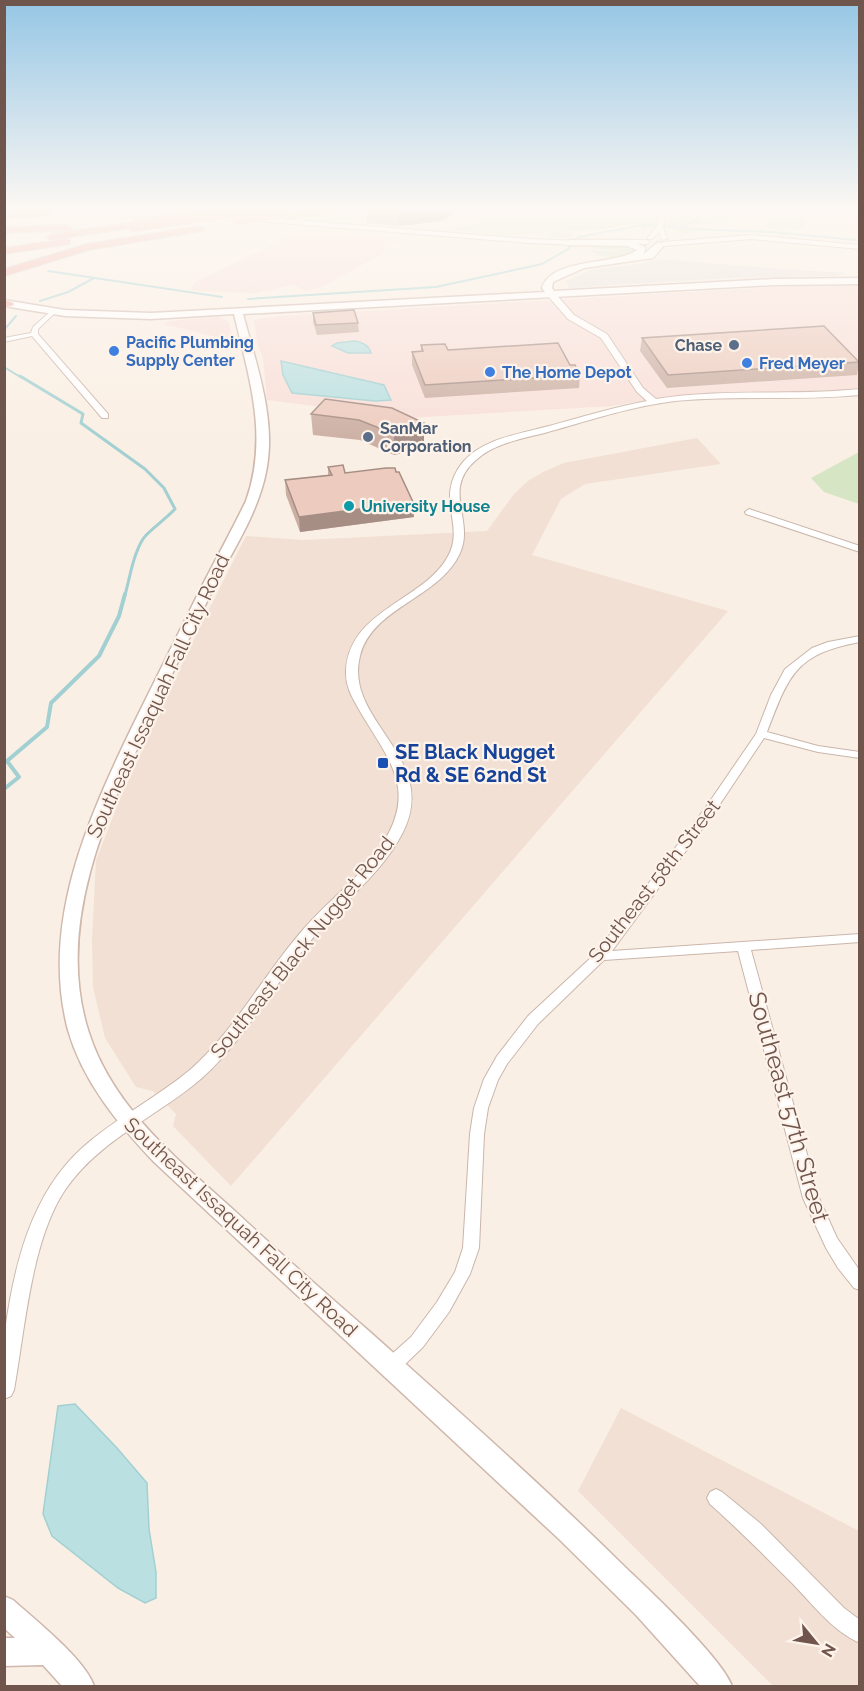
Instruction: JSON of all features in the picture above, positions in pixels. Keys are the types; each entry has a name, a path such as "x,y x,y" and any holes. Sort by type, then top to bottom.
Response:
{"main road":[{"path":"549,287 551,294"},
{"path":"6,303 53,312 126,316 686,287"},
{"name":"Southeast Issaquah Fall City Road","path":"238,311 258,404 263,453 261,474 245,513 162,678 113,783 81,869 70,950 71,992 78,1030 94,1072 108,1097 128,1124 328,1312 391,1366 616,1573 718,1686"},
{"path":"203,313 231,318 242,329"},
{"path":"4,1609 49,1651 80,1686"},
{"path":"4,1652 49,1651"}],"street":[{"path":"551,294 571,317 604,336 640,390 654,402"},
{"path":"34,334 37,326 53,312"},
{"path":"4,340 34,334"},
{"path":"34,334 105,416"},
{"name":"Southeast Black Nugget Road","path":"4,1390 30,1256 37,1229 48,1203 74,1168 128,1124 184,1084 215,1054 309,932 376,862 396,833 405,806 402,772 356,693 351,679 352,655 373,625 436,578 453,560 460,538 453,495 457,476 471,460 503,442 654,402 745,395 860,392"},
{"path":"749,512 860,549"},
{"name":"Southeast 58th Street","path":"391,1366 417,1342 462,1274 471,1248 477,1134 491,1079 502,1060 533,1020 601,956 710,810 761,734 782,681 796,664 816,650 832,644 860,639"},
{"path":"761,734 808,747 860,755"},
{"path":"601,956 744,948 860,938"},
{"name":"Southeast 57th Street","path":"744,948 811,1198 827,1238 842,1263 860,1283"},
{"path":"716,1498 754,1532 837,1615 860,1633"}],"shaded area":[{"path":"193,287 285,287 255,293 191,291"},
{"path":"298,287 322,287 320,288 306,291"},
{"path":"776,287 859,287 859,387 826,394 733,394 646,400 612,406 408,418 267,400 263,358 257,343 254,320 280,316"},
{"path":"219,317 229,322 233,341 163,324 169,321"},
{"path":"697,438 721,464 585,484 561,499 532,555 728,611 231,1186 173,1126 176,1114 153,1091 136,1087 105,1038 93,987 92,940 96,860 120,799 191,645 246,536 303,540 487,531 514,494 528,481 543,472 564,463"},
{"path":"621,1408 859,1531 859,1686 773,1686 578,1491"}],"green space":[{"path":"859,452 859,504 824,492 811,478"}],"water":[{"path":"354,341 365,344 371,353 348,353 332,346 337,343"},
{"path":"281,361 384,385 391,400 375,401 292,393 283,375"},
{"path":"75,1404 147,1483 149,1529 156,1572 156,1598 145,1603 118,1588 52,1536 43,1514 58,1406"}],"building":[{"path":"354,310 358,323 316,325 313,313"},
{"name":"Fred Meyer","path":"824,326 859,362 668,375 642,338"},
{"path":"558,343 570,365 575,365 580,375 425,385 412,352 423,351 421,345 445,344 448,350"},
{"path":"325,399 392,408 424,423 411,430 394,434 359,420 311,414"},
{"path":"343,465 345,473 395,468 413,502 299,517 285,480 332,475 328,467"}],"waterway":[{"path":"40,301 77,287"},
{"path":"154,287 222,297"},
{"path":"248,299 436,287"},
{"path":"4,330 16,316"},
{"path":"4,367 22,378"},
{"path":"20,376 83,414 81,423 145,469 164,488 175,509 143,539 134,559 125,595"},
{"path":"4,789 19,777 7,761 47,727 51,703 99,656 119,616 125,594"}],"place":[{"name":"Chase","path":"734,345"},
{"name":"Pacific Plumbing Supply Center","path":"114,351"},
{"name":"Fred Meyer","path":"747,363"},
{"name":"The Home Depot","path":"490,372"},
{"name":"SanMar Corporation","path":"368,437"},
{"name":"University House","path":"349,506"},
{"name":"SE Black Nugget Rd & SE 62nd St","path":"383,763"}]}
